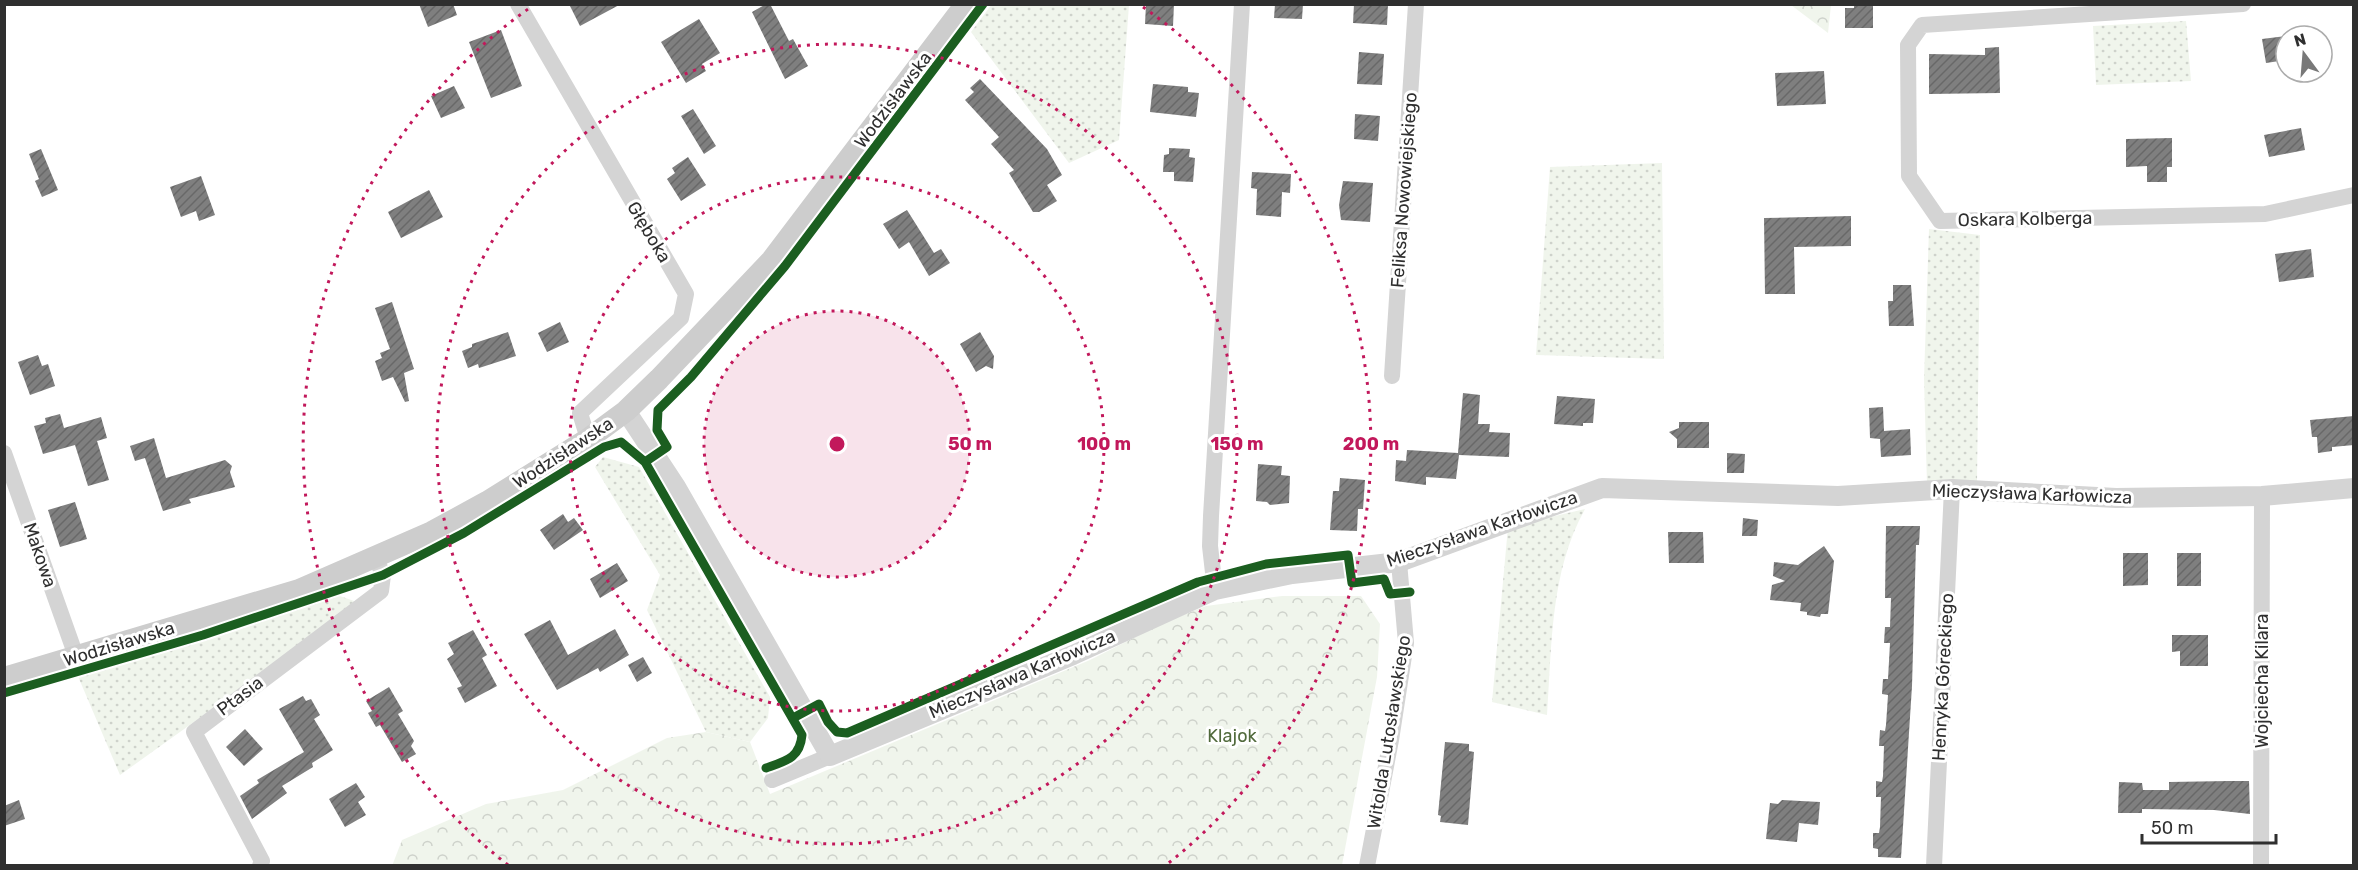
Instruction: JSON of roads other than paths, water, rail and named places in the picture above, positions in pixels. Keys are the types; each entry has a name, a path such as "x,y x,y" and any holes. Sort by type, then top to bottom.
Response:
{"main road":[{"name":"Wodzisławska","path":"4,678 299,590 376,558 488,502 588,439 626,411 685,353 772,260 966,4"}],"street":[{"name":"Głęboka","path":"518,4 686,294 681,318 580,413 588,439"},
{"path":"1215,590 1210,546 1212,495 1242,4"},
{"name":"Feliksa Nowowiejskiego","path":"1392,376 1416,4"},
{"name":"Oskara Kolberga","path":"2243,4 1922,25 1908,45 1909,177 1940,221 2265,214 2354,195"},
{"path":"626,411 676,487 830,756 772,780"},
{"name":"Makowa","path":"4,453 76,657"},
{"name":"Mieczysława Karłowicza","path":"830,756 1073,654 1215,590 1292,574 1399,562 1602,488 1838,496 1952,489 2116,498 2262,496 2354,488"},
{"name":"Henryka Góreckiego","path":"1934,866 1952,489"},
{"name":"Wojciecha Kilara","path":"2261,866 2262,496"},
{"name":"Ptasia","path":"260,866 262,861 194,732 381,591 383,575 376,558"},
{"name":"Witolda Lutosławskiego","path":"1367,866 1391,740 1406,643 1399,562"}],"park label":[{"name":"Klajok","path":"1232,736"}]}
